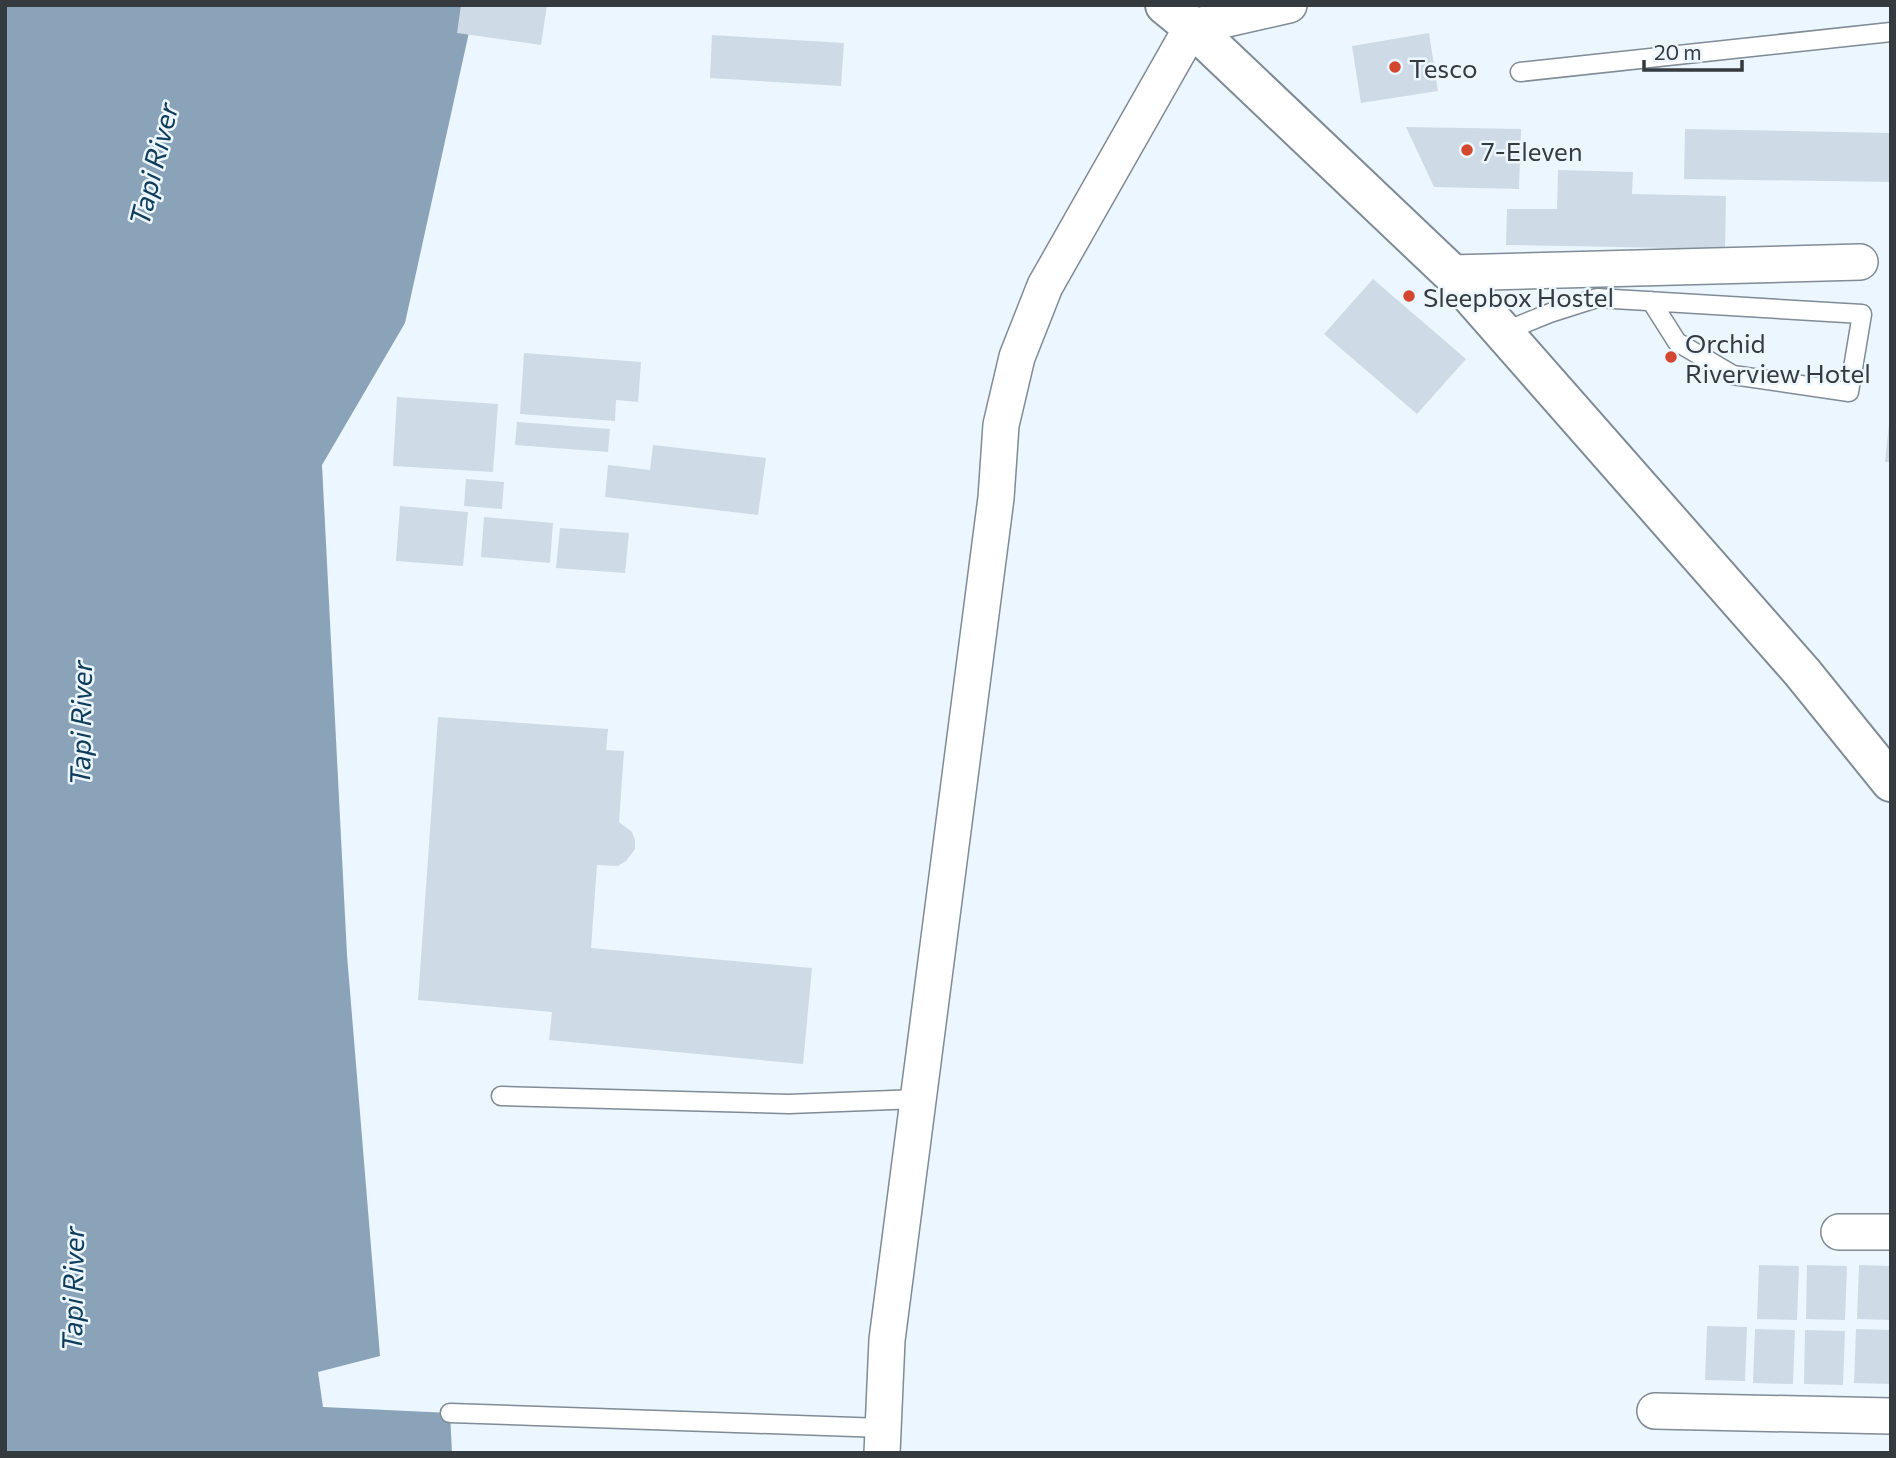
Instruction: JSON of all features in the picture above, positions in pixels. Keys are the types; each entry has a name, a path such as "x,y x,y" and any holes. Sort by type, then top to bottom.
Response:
{"main road":[{"path":"1178,16 1451,273 1802,672 1891,782"}],"street":[{"path":"883,1440 887,1340 996,498 1001,425 1017,357 1045,286 1178,16 1289,5"},
{"path":"1451,273 1860,262"},
{"path":"1839,1232 1891,1233"},
{"path":"1655,1411 1891,1416"}],"lane":[{"path":"1520,72 1891,32"},
{"path":"1503,332 1597,298 1651,301 1862,314 1849,393 1733,375 1677,342 1651,301"},
{"path":"502,1096 789,1104 918,1099"},
{"path":"450,1413 883,1440"}],"water":[{"name":"Tapi River","path":"5,5 475,5 405,323 322,465 347,955 380,1356 318,1372 323,1407 450,1413 452,1453 5,1453"}],"building":[{"path":"461,5 547,5 541,45 457,33"},
{"path":"1429,33 1438,91 1361,103 1352,46"},
{"path":"712,35 844,43 841,86 710,78"},
{"path":"1406,127 1521,129 1519,189 1434,187"},
{"path":"1685,129 1891,133 1891,182 1684,179"},
{"path":"1558,170 1633,172 1632,194 1726,196 1725,249 1506,245 1507,209 1557,209"},
{"path":"1373,279 1466,359 1417,414 1324,334"},
{"path":"524,353 641,362 638,402 616,400 615,421 520,414"},
{"path":"397,397 498,404 493,472 393,466"},
{"path":"517,422 610,429 608,452 515,445"},
{"path":"1889,424 1891,462 1885,462"},
{"path":"653,445 766,458 758,515 605,497 608,465 650,470"},
{"path":"466,479 504,482 502,509 464,506"},
{"path":"400,506 468,512 463,566 396,561"},
{"path":"484,517 553,523 550,563 481,557"},
{"path":"560,528 629,533 625,573 556,568"},
{"path":"438,717 608,729 606,750 624,751 619,822 632,832 635,849 626,861 618,866 597,865 591,948 812,968 803,1064 549,1040 552,1012 418,1000"},
{"path":"1759,1265 1799,1266 1797,1320 1757,1319"},
{"path":"1807,1265 1847,1266 1845,1320 1806,1319"},
{"path":"1859,1265 1891,1266 1891,1320 1857,1319"},
{"path":"1707,1326 1747,1327 1745,1381 1705,1380"},
{"path":"1755,1329 1795,1330 1793,1384 1753,1383"},
{"path":"1856,1329 1891,1330 1891,1384 1854,1383"},
{"path":"1805,1330 1845,1331 1843,1385 1804,1384"}],"place":[{"name":"Tesco","path":"1395,67"},
{"name":"7-Eleven","path":"1467,150"},
{"name":"Sleepbox Hostel","path":"1409,296"},
{"name":"Orchid Riverview Hotel","path":"1671,357"}]}
